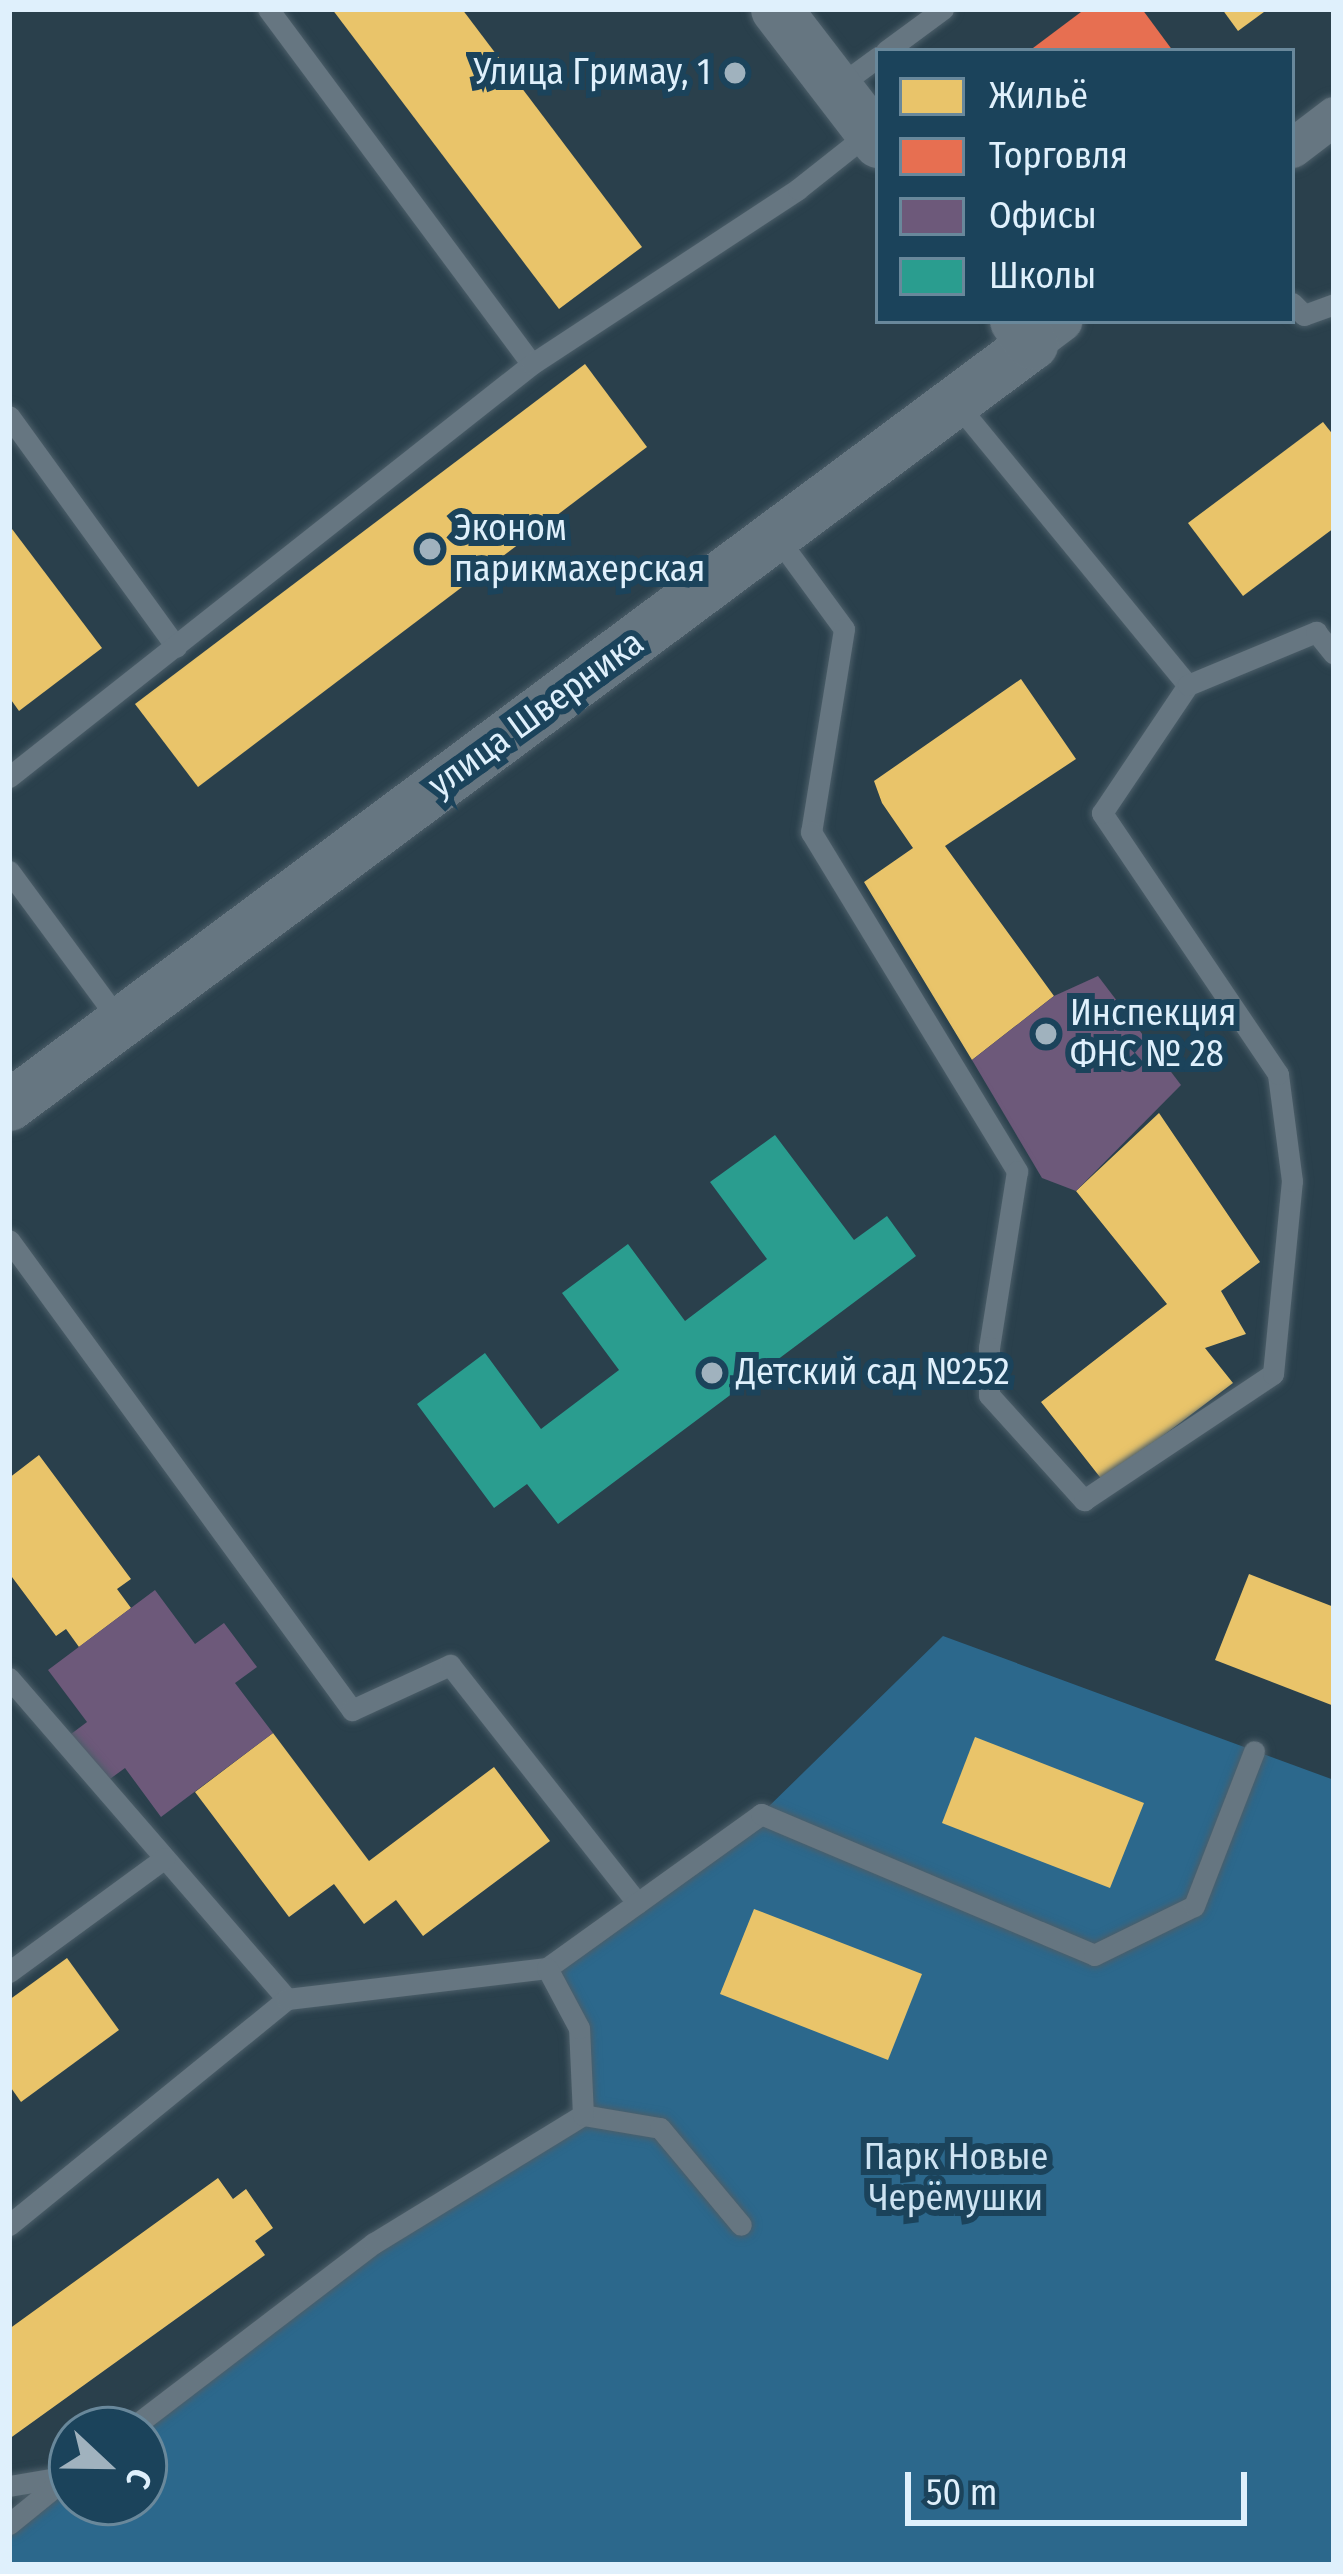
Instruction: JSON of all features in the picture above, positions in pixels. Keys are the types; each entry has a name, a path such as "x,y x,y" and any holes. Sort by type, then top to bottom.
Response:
{"street":[{"path":"776,9 874,137"},
{"path":"1295,146 1334,116"},
{"name":"улица Шверника","path":"9,1105 956,401 1037,328"}],"lane":[{"path":"268,9 532,364"},
{"path":"890,48 944,9"},
{"path":"836,87 875,59"},
{"path":"9,777 532,364 874,137"},
{"path":"1295,306 1304,315 1334,304"},
{"path":"956,401 1188,685"},
{"path":"9,416 176,647"},
{"path":"776,536 844,629 811,832 1017,1171 988,1347 989,1395 1084,1500 1273,1374 1292,1180 1278,1075 1102,813 1188,685 1316,632 1334,654"},
{"path":"9,871 120,1021"},
{"path":"9,1240 352,1710 450,1665 637,1903"},
{"path":"9,1678 287,1999"},
{"path":"9,2224 287,1999 547,1968 761,1814 1094,1955 1194,1906 1254,1751"},
{"path":"9,1972 165,1858"},
{"path":"547,1968 579,2028 583,2115"},
{"path":"160,2406 374,2243 583,2115 660,2128 741,2225"},
{"path":"9,2486 48,2478"},
{"path":"9,2524 48,2493"}],"green space":[{"name":"Парк Новые Черёмушки","path":"943,1636 1334,1780 1334,2565 9,2565 9,2524 48,2492 48,2526 168,2526 168,2410 374,2243 583,2115 579,2028 547,1968 761,1814"}],"building: Жильё":[{"path":"332,9 462,9 642,247 559,309"},
{"path":"1222,9 1268,9 1238,31"},
{"path":"585,364 647,447 198,787 135,704"},
{"path":"1323,422 1334,436 1334,528 1243,596 1188,523"},
{"path":"9,525 102,648 19,711 9,697"},
{"path":"1021,679 1076,759 945,846 1054,996 972,1060 864,882 913,848 882,803 874,781"},
{"path":"1159,1113 1260,1262 1221,1291 1246,1334 1205,1348 1233,1383 1103,1481 1041,1402 1167,1304 1076,1191"},
{"path":"39,1455 131,1579 117,1589 131,1608 79,1647 66,1629 56,1636 9,1573 9,1478"},
{"path":"1249,1574 1334,1607 1334,1706 1215,1660"},
{"path":"273,1733 369,1861 494,1767 550,1841 423,1936 396,1900 364,1924 334,1884 289,1917 195,1792"},
{"path":"975,1737 1144,1803 1110,1888 942,1823"},
{"path":"754,1909 922,1974 888,2060 720,1994"},
{"path":"67,1958 119,2030 21,2102 9,2085 9,2000"},
{"path":"218,2178 233,2199 246,2189 273,2228 255,2241 265,2255 55,2406 48,2406 48,2411 9,2439 9,2329"}],"building: Торговля":[{"path":"1085,9 1142,9 1171,48 1033,48"}],"building: Офисы":[{"path":"1098,976 1181,1085 1076,1191 1042,1178 972,1060 1054,996"},
{"path":"155,1590 195,1644 224,1623 257,1667 235,1683 273,1733 161,1817 125,1768 103,1784 67,1737 87,1722 48,1670"}],"building: Школы":[{"path":"775,1135 854,1240 887,1216 916,1256 558,1524 527,1484 494,1508 417,1404 485,1353 541,1429 619,1370 562,1293 628,1244 685,1321 767,1259 710,1182"}],"place":[{"name":"Улица Гримау, 1","path":"735,73"},
{"name":"Эконом парикмахерская","path":"430,549"},
{"name":"Инспекция ФНС № 28","path":"1046,1034"},
{"name":"Детский сад №252","path":"712,1373"}]}
